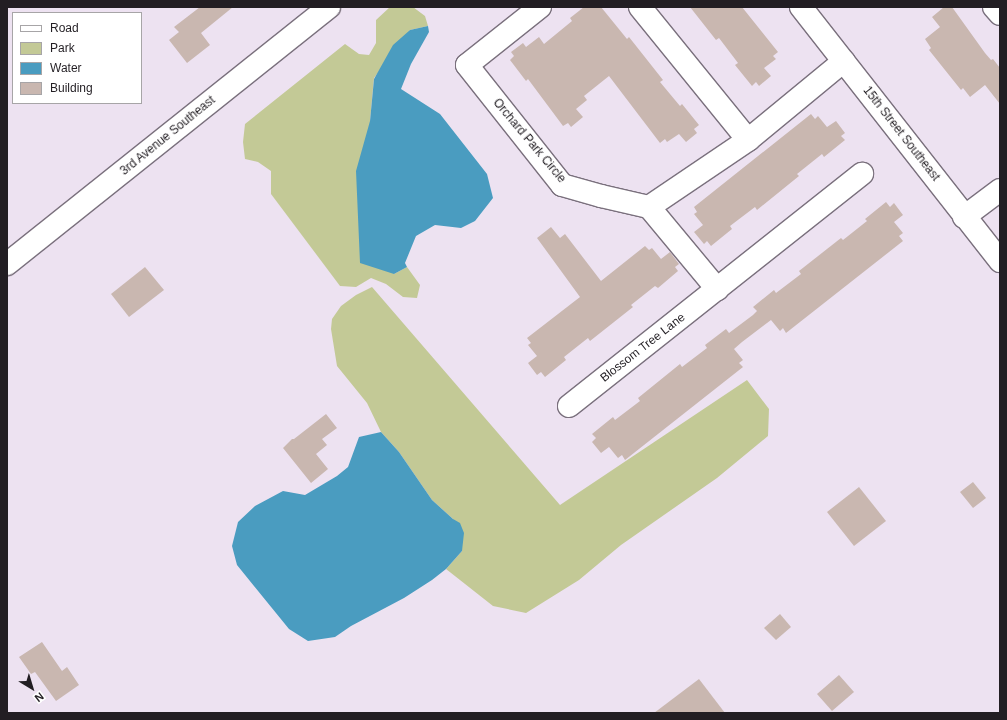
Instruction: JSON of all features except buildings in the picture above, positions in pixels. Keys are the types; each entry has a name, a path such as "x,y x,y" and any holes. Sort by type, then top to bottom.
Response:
{"street":[{"name":"3rd Avenue Southeast","path":"7,264 329,7"},
{"name":"Orchard Park Circle","path":"540,7 467,65 562,185 649,207"},
{"path":"640,7 748,140"},
{"name":"15th Street Southeast","path":"801,7 1000,262"},
{"path":"994,7 1000,14"},
{"path":"717,289 649,207 748,140 844,61"},
{"name":"Blossom Tree Lane","path":"569,406 862,174"},
{"path":"964,217 1000,190"}],"green space":[{"path":"390,7 413,7 425,16 428,26 410,30 374,78 370,121 394,274 407,267 420,285 417,298 403,297 386,284 371,278 356,287 340,286 271,194 271,171 258,162 245,159 243,142 245,124 345,44 359,54 369,55 376,43 376,20"},
{"path":"372,287 560,505 747,380 769,409 768,436 717,478 621,545 579,580 526,613 493,606 446,569 462,551 453,519 432,500 399,452 381,432 367,403 337,366 331,329 332,319 341,306 356,295"}],"water":[{"path":"428,26 429,32 411,64 401,89 440,114 487,174 493,198 475,221 461,228 435,225 416,236 405,263 407,267 394,274 360,263 356,171 370,121 374,79 393,45 410,30"},
{"path":"381,432 399,452 432,500 453,519 460,523 464,533 462,551 446,569 404,598 351,626 335,637 308,641 289,629 237,565 232,546 238,522 255,506 283,491 305,495 337,476 348,467 359,437"}]}
